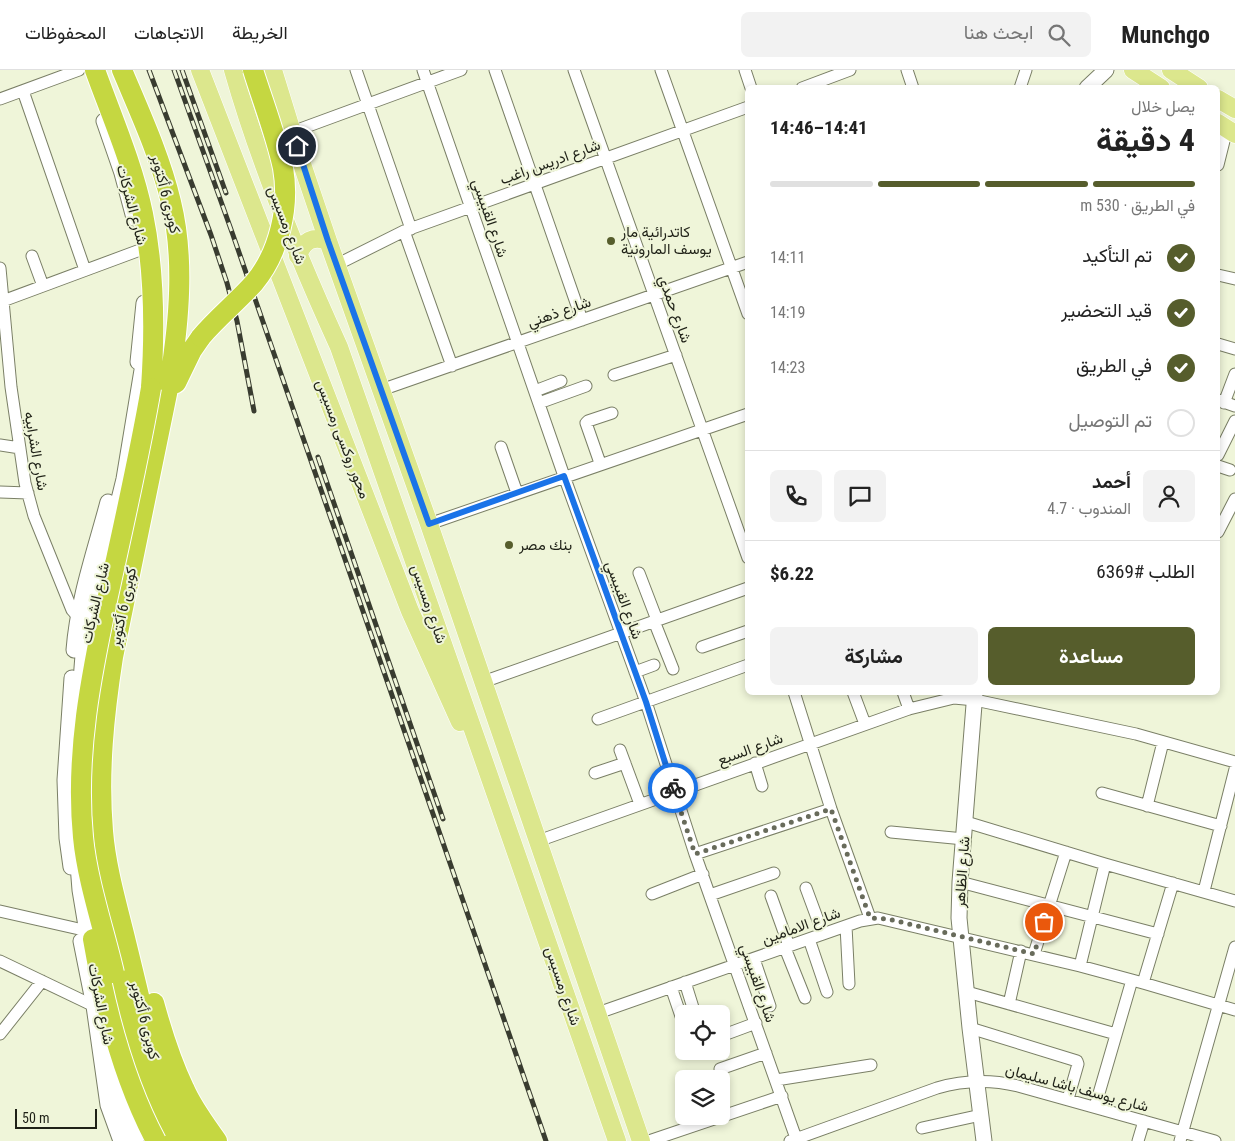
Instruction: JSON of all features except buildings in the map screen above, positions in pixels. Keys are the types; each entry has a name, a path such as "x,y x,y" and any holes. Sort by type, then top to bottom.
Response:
{"highway":[{"path":"165,408 188,358 201,337 212,323 254,282 276,246 282,222 285,189 283,170 253,70"},
{"path":"102,71 148,166 159,207 169,264 169,294 165,355 158,405 113,616 98,701 94,775 99,856 110,916 141,1039 162,1096 186,1141"},
{"name":"كوبرى 6 أكتوبر","path":"102,71 156,154 171,202 178,248 176,340 165,408 113,657 104,716 101,774 107,867 105,898 140,1070 151,1098 175,1141"},
{"name":"كوبرى 6 أكتوبر","path":"102,71 143,214 150,257 154,345 151,388 144,432 94,663 81,754 83,837 87,863 105,898 156,1063 171,1099 195,1141"},
{"path":"156,1141 144,1118 126,1072 101,978 91,919 92,909 105,898 123,902 129,911 158,1020 180,1081 197,1113 217,1141"}],"main road":[{"name":"محور روكسى رمسيس","path":"200,70 410,611 441,682 499,803"},
{"name":"شارع رمسيس","path":"233,70 264,165 298,256 339,347 617,1141"},
{"name":"شارع رمسيس","path":"273,70 328,241 338,264 429,524 641,1141"},
{"path":"1082,85 1088,70"},
{"path":"1090,85 1106,70"},
{"path":"1133,70 1156,85"},
{"path":"1170,70 1194,85"},
{"name":"شارع الشركات","path":"102,71 122,173 133,211 140,250 144,317 135,387 126,432 83,621 65,753 65,780 67,838 79,929 94,1006 108,1105 121,1141"},
{"name":"شارع الشركات","path":"102,71 134,198 146,258 149,300 146,343 124,479 103,572 83,621 84,642 73,782 80,890 92,960 106,1038 120,1098 136,1141"},
{"path":"264,165 270,171 284,175 297,168 301,161"},
{"path":"298,256 306,242 313,238 321,238 328,241"},
{"path":"83,621 102,624 113,616"},
{"path":"83,621 99,633 103,639 106,652"},
{"name":"شارع الظاهر","path":"975,696 960,882 960,936 984,1141"}],"street":[{"path":"0,99 79,70"},
{"path":"356,70 452,366"},
{"name":"شارع القبيسي","path":"423,70 564,476 646,702 695,854 782,1096 794,1140"},
{"path":"292,132 461,70"},
{"path":"494,70 582,320"},
{"name":"شارع حمدي","path":"574,70 745,550"},
{"path":"661,70 745,306"},
{"path":"745,70 750,85"},
{"path":"811,85 850,70"},
{"path":"907,70 912,85"},
{"path":"1021,85 1026,70"},
{"path":"23,91 85,270"},
{"name":"شارع ادريس راغب","path":"338,264 407,230 745,108"},
{"path":"1220,156 1226,129"},
{"path":"2,301 140,250"},
{"path":"32,256 43,286"},
{"name":"شارع ذهني","path":"381,390 745,263"},
{"name":"شارع الشرابيه","path":"0,268 5,386 20,448 28,494 72,610 83,621"},
{"path":"1220,275 1235,279"},
{"path":"1220,345 1235,349"},
{"path":"614,375 676,355"},
{"path":"1226,403 1235,374"},
{"path":"535,391 561,381"},
{"path":"539,402 586,386"},
{"path":"600,464 586,423 612,413"},
{"path":"429,524 745,415"},
{"path":"1220,451 1235,421"},
{"path":"0,444 20,448"},
{"path":"501,447 517,493"},
{"path":"1220,467 1230,470"},
{"path":"0,492 28,494"},
{"path":"1220,528 1235,499"},
{"path":"639,573 672,669"},
{"path":"483,682 745,589"},
{"path":"702,647 745,632"},
{"path":"634,672 654,665"},
{"path":"598,719 745,666"},
{"path":"795,695 831,809 870,918"},
{"path":"854,695 865,724"},
{"path":"904,695 909,709"},
{"name":"شارع السبع","path":"538,840 865,724 909,709 954,698 975,696 1136,734 1235,762"},
{"path":"1147,806 1163,742"},
{"path":"620,750 640,804"},
{"path":"595,773 625,763"},
{"path":"755,763 762,786"},
{"path":"1204,891 1235,769"},
{"path":"1102,793 1221,826"},
{"path":"695,854 831,809"},
{"path":"966,822 1235,901"},
{"path":"891,832 964,839"},
{"path":"1034,954 1066,852"},
{"path":"1080,966 1105,864"},
{"path":"652,894 703,874"},
{"path":"710,895 774,874"},
{"path":"960,882 1158,934"},
{"path":"1095,1107 1116,1034 1158,934 1173,883"},
{"path":"806,888 823,934"},
{"path":"770,896 805,998"},
{"path":"0,911 79,929"},
{"name":"شارع الامامين","path":"598,1013 870,918 888,919 1034,954 1137,981 1235,1010"},
{"path":"846,926 849,984"},
{"path":"808,940 827,992"},
{"path":"1181,1136 1235,947"},
{"path":"1009,1004 1021,951"},
{"path":"754,959 770,1006"},
{"path":"0,961 94,1006"},
{"path":"0,1034 42,981"},
{"path":"685,982 692,1005"},
{"path":"671,987 677,1005"},
{"path":"967,992 1116,1034"},
{"path":"730,1033 756,1023"},
{"path":"970,1028 1077,1061 1078,1064 1068,1099"},
{"path":"720,1069 766,1053"},
{"path":"776,1080 871,1065"},
{"name":"شارع يوسف باشا سليمان","path":"794,1140 949,1084 976,1080 1007,1083 1144,1120 1181,1136 1215,1141"},
{"path":"649,1141 782,1096"},
{"path":"922,1128 981,1115"},
{"path":"1138,1141 1144,1120"}],"railway":[{"path":"149,70 227,283 237,321 254,411"},
{"path":"174,70 233,235 546,1141"},
{"path":"182,70 226,193"},
{"path":"318,457 443,819"}],"way so far":[{"path":"673,788 695,854 831,809 870,918 888,919 1034,954 1044,922"}],"place":[{"name":"كاتدرائية مار يوسف المارونية","path":"611,241"},
{"name":"بنك مصر","path":"509,545"}],"route":[{"path":"297,146 328,241 338,264 429,524 564,476 646,702 673,788"}]}
